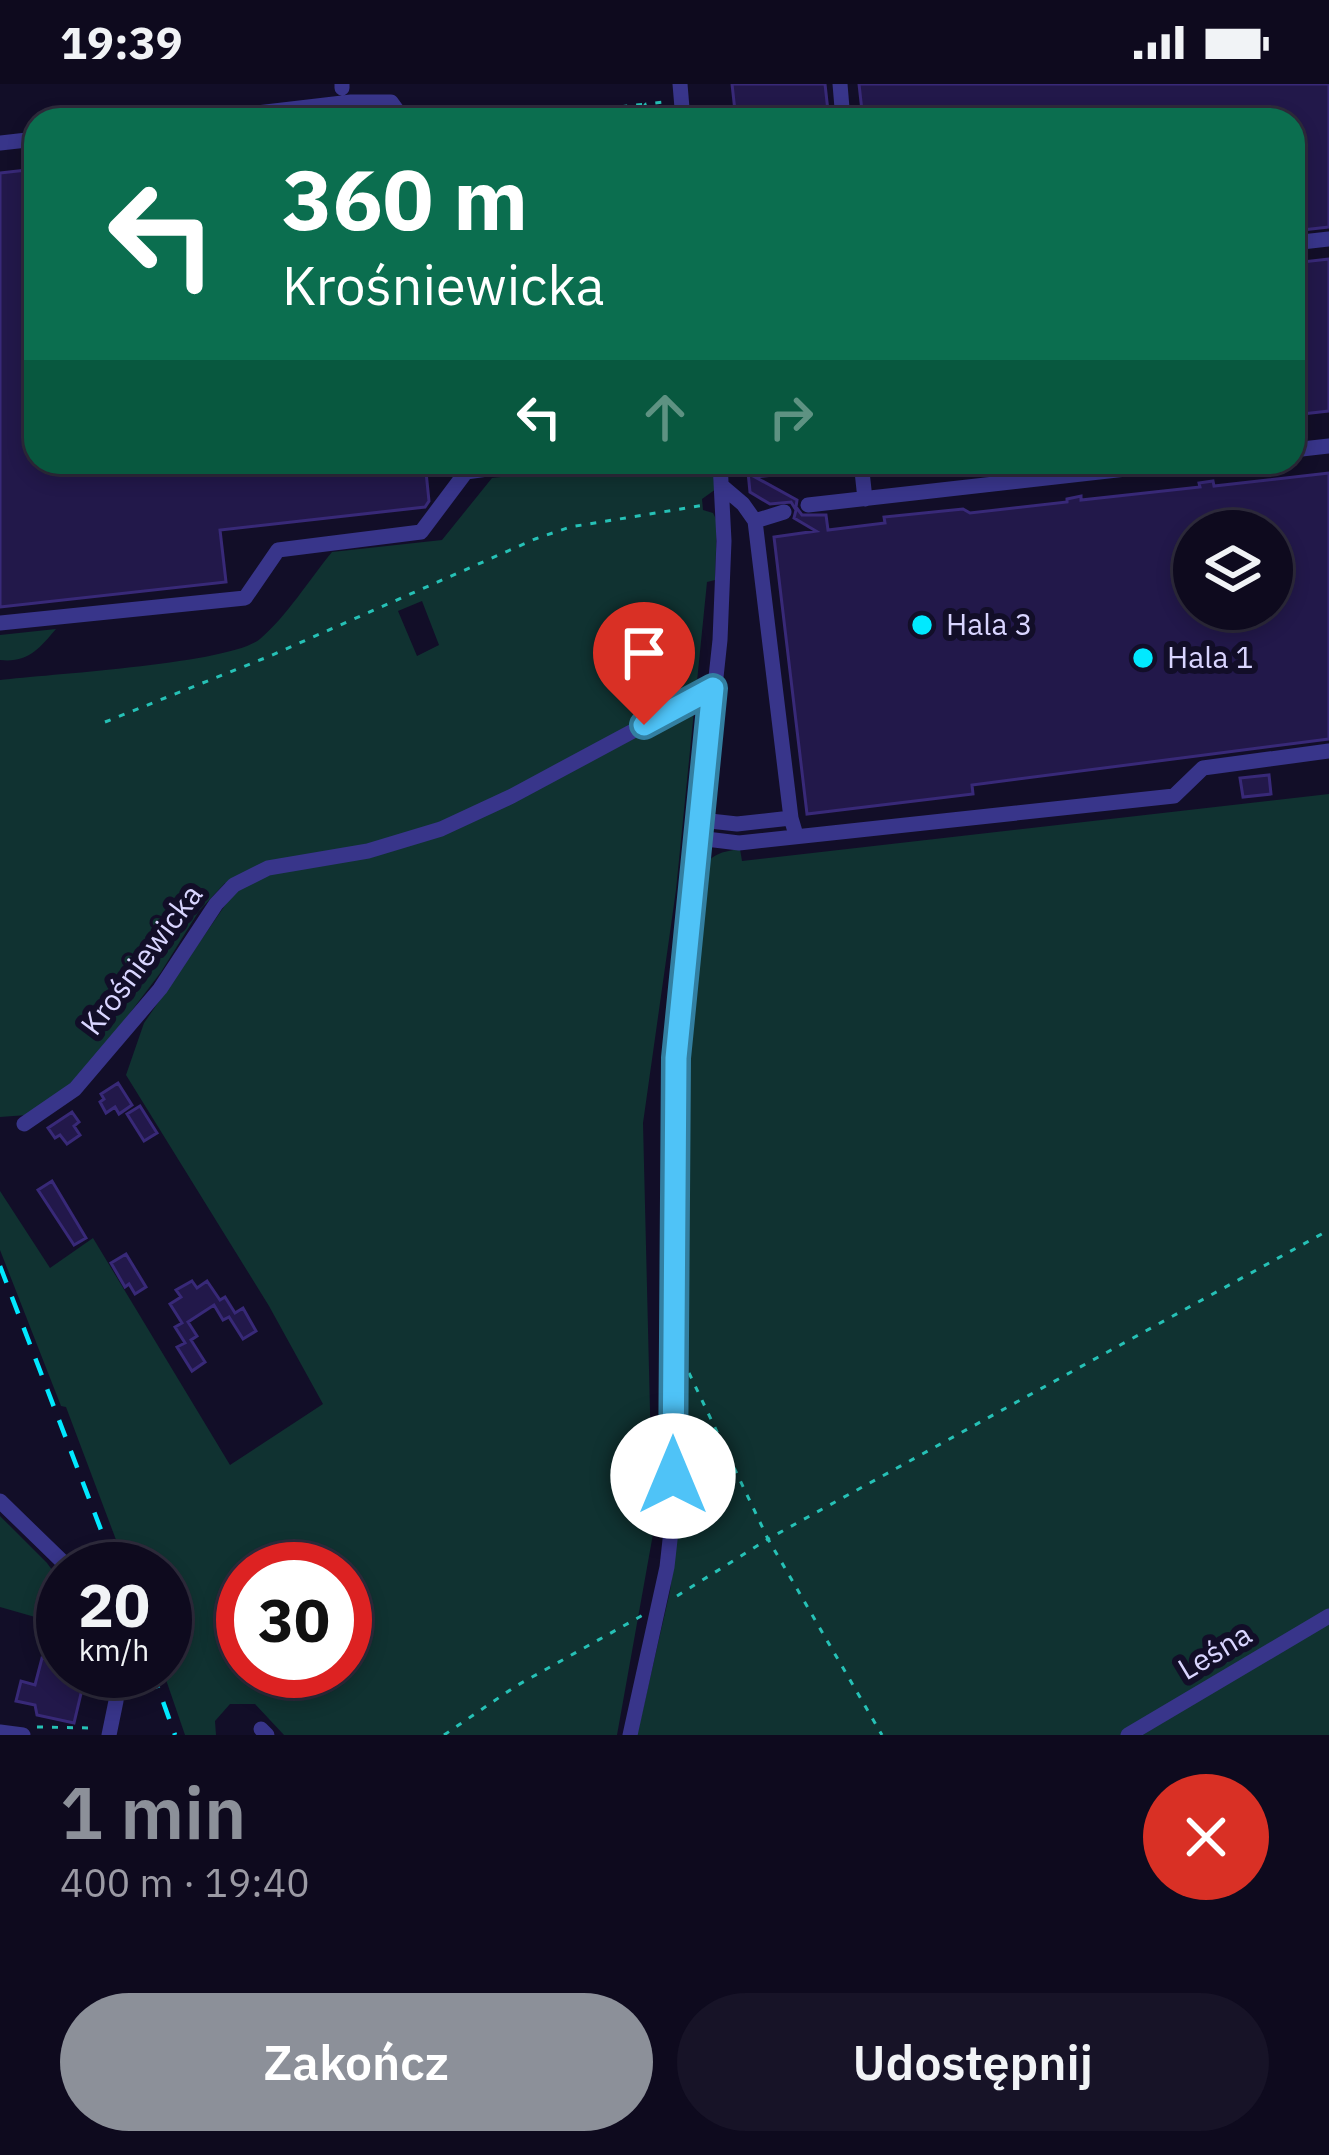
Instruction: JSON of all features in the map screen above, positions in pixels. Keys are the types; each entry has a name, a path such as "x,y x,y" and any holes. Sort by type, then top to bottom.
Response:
{"street":[{"path":"299,108 391,102 395,108"},
{"path":"0,623 245,598 278,550 421,532 464,474"},
{"path":"630,1735 672,1522 676,1058 720,640 721,474"},
{"path":"862,474 865,499"},
{"path":"808,505 1034,474"},
{"path":"723,495 743,504 755,521 790,818 796,836"},
{"path":"755,521 784,512"},
{"name":"Krośniewicka","path":"24,1124 75,1089 160,989 223,895 247,877 268,868 368,851 441,829 713,688"},
{"path":"698,838 739,843 1174,796 1203,767 1329,751"},
{"path":"701,820 737,824 790,818"},
{"path":"0,1502 42,1542"},
{"name":"Leśna","path":"1128,1735 1329,1616"},
{"path":"110,1735 116,1698"},
{"path":"0,1732 25,1730"}],"path":[{"path":"610,108 663,102"},
{"path":"643,108 646,104"},
{"path":"105,722 270,656 535,539 570,527 723,495"},
{"path":"444,1735 516,1686 768,1539 1329,1230"},
{"path":"673,1339 768,1539 882,1735"},
{"path":"25,1730 86,1731"}],"green space":[{"path":"714,474 716,489 702,499 703,510 713,513 717,521 715,580 707,582 676,890 643,1123 653,1534 617,1735 284,1735 255,1704 230,1704 215,1721 216,1735 185,1735 172,1698 192,1698 192,1542 117,1542 0,1250 0,1191 50,1268 93,1238 230,1465 323,1404 269,1306 126,1075 144,1023 230,898 225,883 199,911 111,1038 56,1100 27,1115 0,1117 0,680 177,661 242,648 270,630 332,552 442,540 492,478","holes":["422,601 439,645 417,656 398,611"]},
{"path":"56,629 26,657 0,660 0,635"},
{"path":"1329,794 1329,1735 637,1735 670,1591 679,1523 681,1079 700,878 709,860 740,849 742,861"},
{"path":"0,1516 36,1552 36,1617 0,1607"}],"building":[{"path":"732,84 825,84 828,108 735,108"},
{"path":"859,84 1329,84 1329,227 1305,230 1305,108 862,108"},
{"path":"24,170 24,474 426,474 429,501 425,507 220,530 226,582 0,607 0,173"},
{"path":"1329,259 1329,411 1305,414 1305,262"},
{"path":"1329,473 1329,739 972,785 973,794 807,814 774,537 816,531 794,518 791,502 770,504 750,492 748,474 784,474 755,477 797,500 802,515 826,515 828,530 885,523 884,517 963,509 970,513 1067,502 1081,496 1081,500 1200,487 1199,483 1213,481 1214,486"},
{"path":"1269,775 1271,794 1243,797 1240,778"},
{"path":"118,1083 132,1105 119,1114 115,1107 106,1113 101,1094"},
{"path":"140,1106 157,1133 144,1141 127,1114"},
{"path":"72,1112 80,1135 67,1144 48,1128"},
{"path":"52,1181 86,1238 74,1245 38,1190"},
{"path":"126,1254 146,1287 135,1294 129,1284 125,1287 111,1263"},
{"path":"192,1281 197,1288 207,1281 235,1313 243,1308 256,1331 243,1339 229,1317 223,1320 214,1305 188,1322 197,1336 191,1340 205,1362 192,1371 177,1347 185,1343 175,1327 182,1323 170,1304 181,1297 176,1290"},
{"path":"21,1681 35,1685 36,1681 36,1698 80,1698 74,1723 37,1715 35,1705 16,1701"}],"railway":[{"path":"0,1266 106,1542"},
{"path":"162,1698 175,1735"}],"place":[{"name":"Hala 3","path":"922,625"},
{"name":"Hala 1","path":"1143,658"}],"route":[{"path":"644,725 713,688 676,1058 673,1476"}]}
